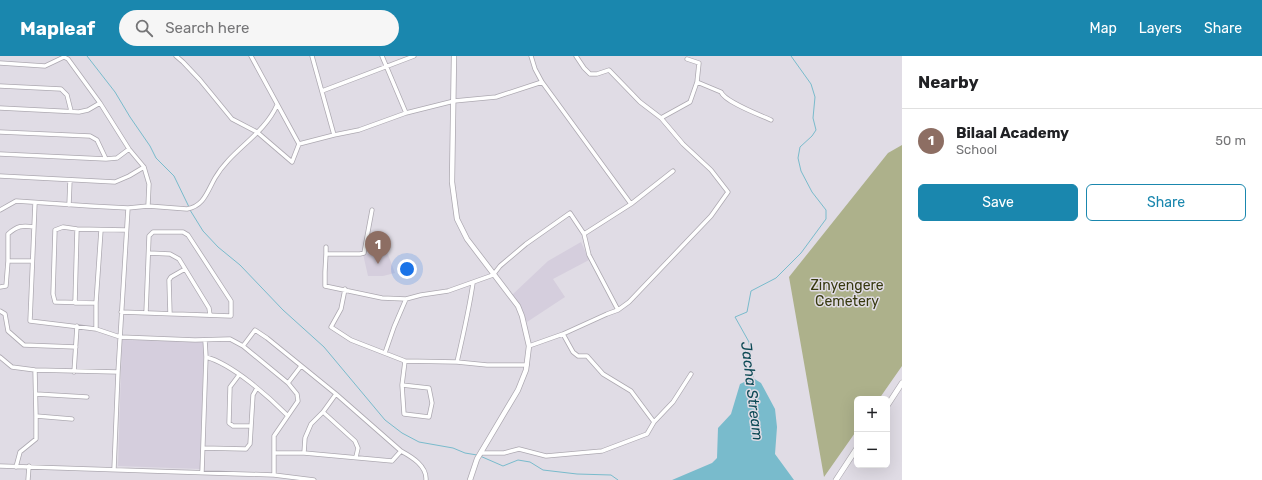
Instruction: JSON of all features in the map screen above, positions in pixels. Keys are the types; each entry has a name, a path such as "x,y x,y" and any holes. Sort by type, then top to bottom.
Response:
{"main road":[{"path":"890,401 902,383"},
{"path":"836,480 854,453"}],"street":[{"path":"176,56 200,80 232,119 257,132 292,162 299,144"},
{"path":"251,56 299,144"},
{"path":"312,56 334,135"},
{"path":"382,56 406,113"},
{"path":"322,91 414,56"},
{"path":"454,56 452,182 457,219 467,239 518,306 522,316 529,346 526,365 518,390 482,453 477,459 470,480"},
{"path":"531,56 535,69 542,82 631,204"},
{"path":"529,346 563,334 618,310 629,302 711,216 728,192 711,170 683,144 661,118 640,102 609,70 597,74 590,74 576,56"},
{"path":"0,63 45,66 64,57 68,59 144,167 150,184 148,206"},
{"path":"661,118 690,102 697,82 699,63 687,59"},
{"path":"299,144 359,130 406,113 454,101 496,97 542,82"},
{"path":"697,82 721,92 722,96 737,105 771,120"},
{"path":"0,86 61,89 67,95 71,111"},
{"path":"0,108 79,112 88,110 100,103"},
{"path":"0,210 16,201 128,208 148,206 187,209 192,208 197,206 207,195 215,177 226,163 273,114 277,105"},
{"path":"0,132 90,136 97,140 106,159"},
{"path":"0,154 106,159 117,158 130,149"},
{"path":"0,176 115,182 144,167"},
{"path":"584,234 631,204 673,171"},
{"path":"69,205 70,180"},
{"path":"35,202 30,321 96,329 120,337 205,340 230,339 243,346 288,383 297,394 298,401 274,436 274,475"},
{"path":"114,469 121,312 128,208"},
{"path":"326,254 364,253 372,210"},
{"path":"326,247 325,286 382,298 406,299 448,291 493,275 500,266 526,244 570,213 584,234 589,255 618,310"},
{"path":"0,287 6,286 8,234 15,228 22,225 34,227"},
{"path":"96,303 55,302 53,294 54,232 55,230 63,227 77,229 126,230"},
{"path":"75,303 77,229"},
{"path":"96,329 96,303 101,230"},
{"path":"121,312 170,314 210,314 230,316 231,301 188,235 183,232 153,232 149,236 146,313"},
{"path":"149,253 170,254 179,259 209,308 210,314"},
{"path":"8,260 32,260"},
{"path":"170,314 169,280 171,277 185,269"},
{"path":"457,362 464,328 468,318 473,283"},
{"path":"345,290 341,309 331,327 351,340 405,361 457,362 487,365 526,365"},
{"path":"385,353 406,299"},
{"path":"0,311 5,314 8,331 24,345 76,348"},
{"path":"74,372 77,326"},
{"path":"243,346 255,330 267,338 336,394 401,451 412,457 424,469 426,480"},
{"path":"563,334 573,352 578,356 588,356 603,374 631,391 654,422"},
{"path":"202,472 206,357 205,340"},
{"path":"0,357 12,367 35,370 118,372"},
{"path":"206,357 216,359 226,365 288,415"},
{"path":"402,385 429,388 432,403 429,417 404,414 402,385 405,361"},
{"path":"288,383 301,366"},
{"path":"16,467 20,452 36,439 35,370"},
{"path":"482,453 504,453 519,450 546,456 602,451 647,434 654,422 673,402 691,374"},
{"path":"239,375 230,387 229,423 232,426 251,426"},
{"path":"203,448 246,449 250,444 252,395 256,388"},
{"path":"36,394 87,397"},
{"path":"304,453 305,438 312,424 336,394"},
{"path":"322,412 355,441 358,448 356,457"},
{"path":"36,416 72,420"},
{"path":"274,452 304,453 392,461 401,451"},
{"path":"0,466 274,475 313,480"},
{"path":"28,480 29,466"}],"shaded area":[{"path":"581,242 589,260 553,279 565,297 527,322 512,295 548,261"},
{"path":"387,252 395,273 383,276 368,276 363,254"},
{"path":"122,340 204,341 200,469 118,466"}],"green space":[{"name":"Zinyengere Cemetery","path":"902,145 902,366 881,396 854,396 854,434 824,477 789,277 888,153"}],"water":[{"path":"753,378 761,383 775,409 777,427 775,454 794,480 672,480 712,463 717,458 718,428 731,414 740,384"}],"waterway":[{"path":"87,56 115,92 150,146 156,158 174,176 189,207"},
{"name":"Jacha Stream","path":"753,377 749,342 735,317 747,312 751,291 776,278 801,253 826,219 826,210 812,192 801,171 798,158 800,147 816,130 813,118 815,97 811,84 791,56"},
{"path":"190,210 203,231 218,247 240,265 283,310 324,347 385,420 402,433 419,442 453,448 465,453 477,455"},
{"path":"480,456 503,466 518,460 530,462 543,470 577,474 611,475 618,480"}],"place":[{"name":"Bilaal Academy","path":"378,264"}]}
